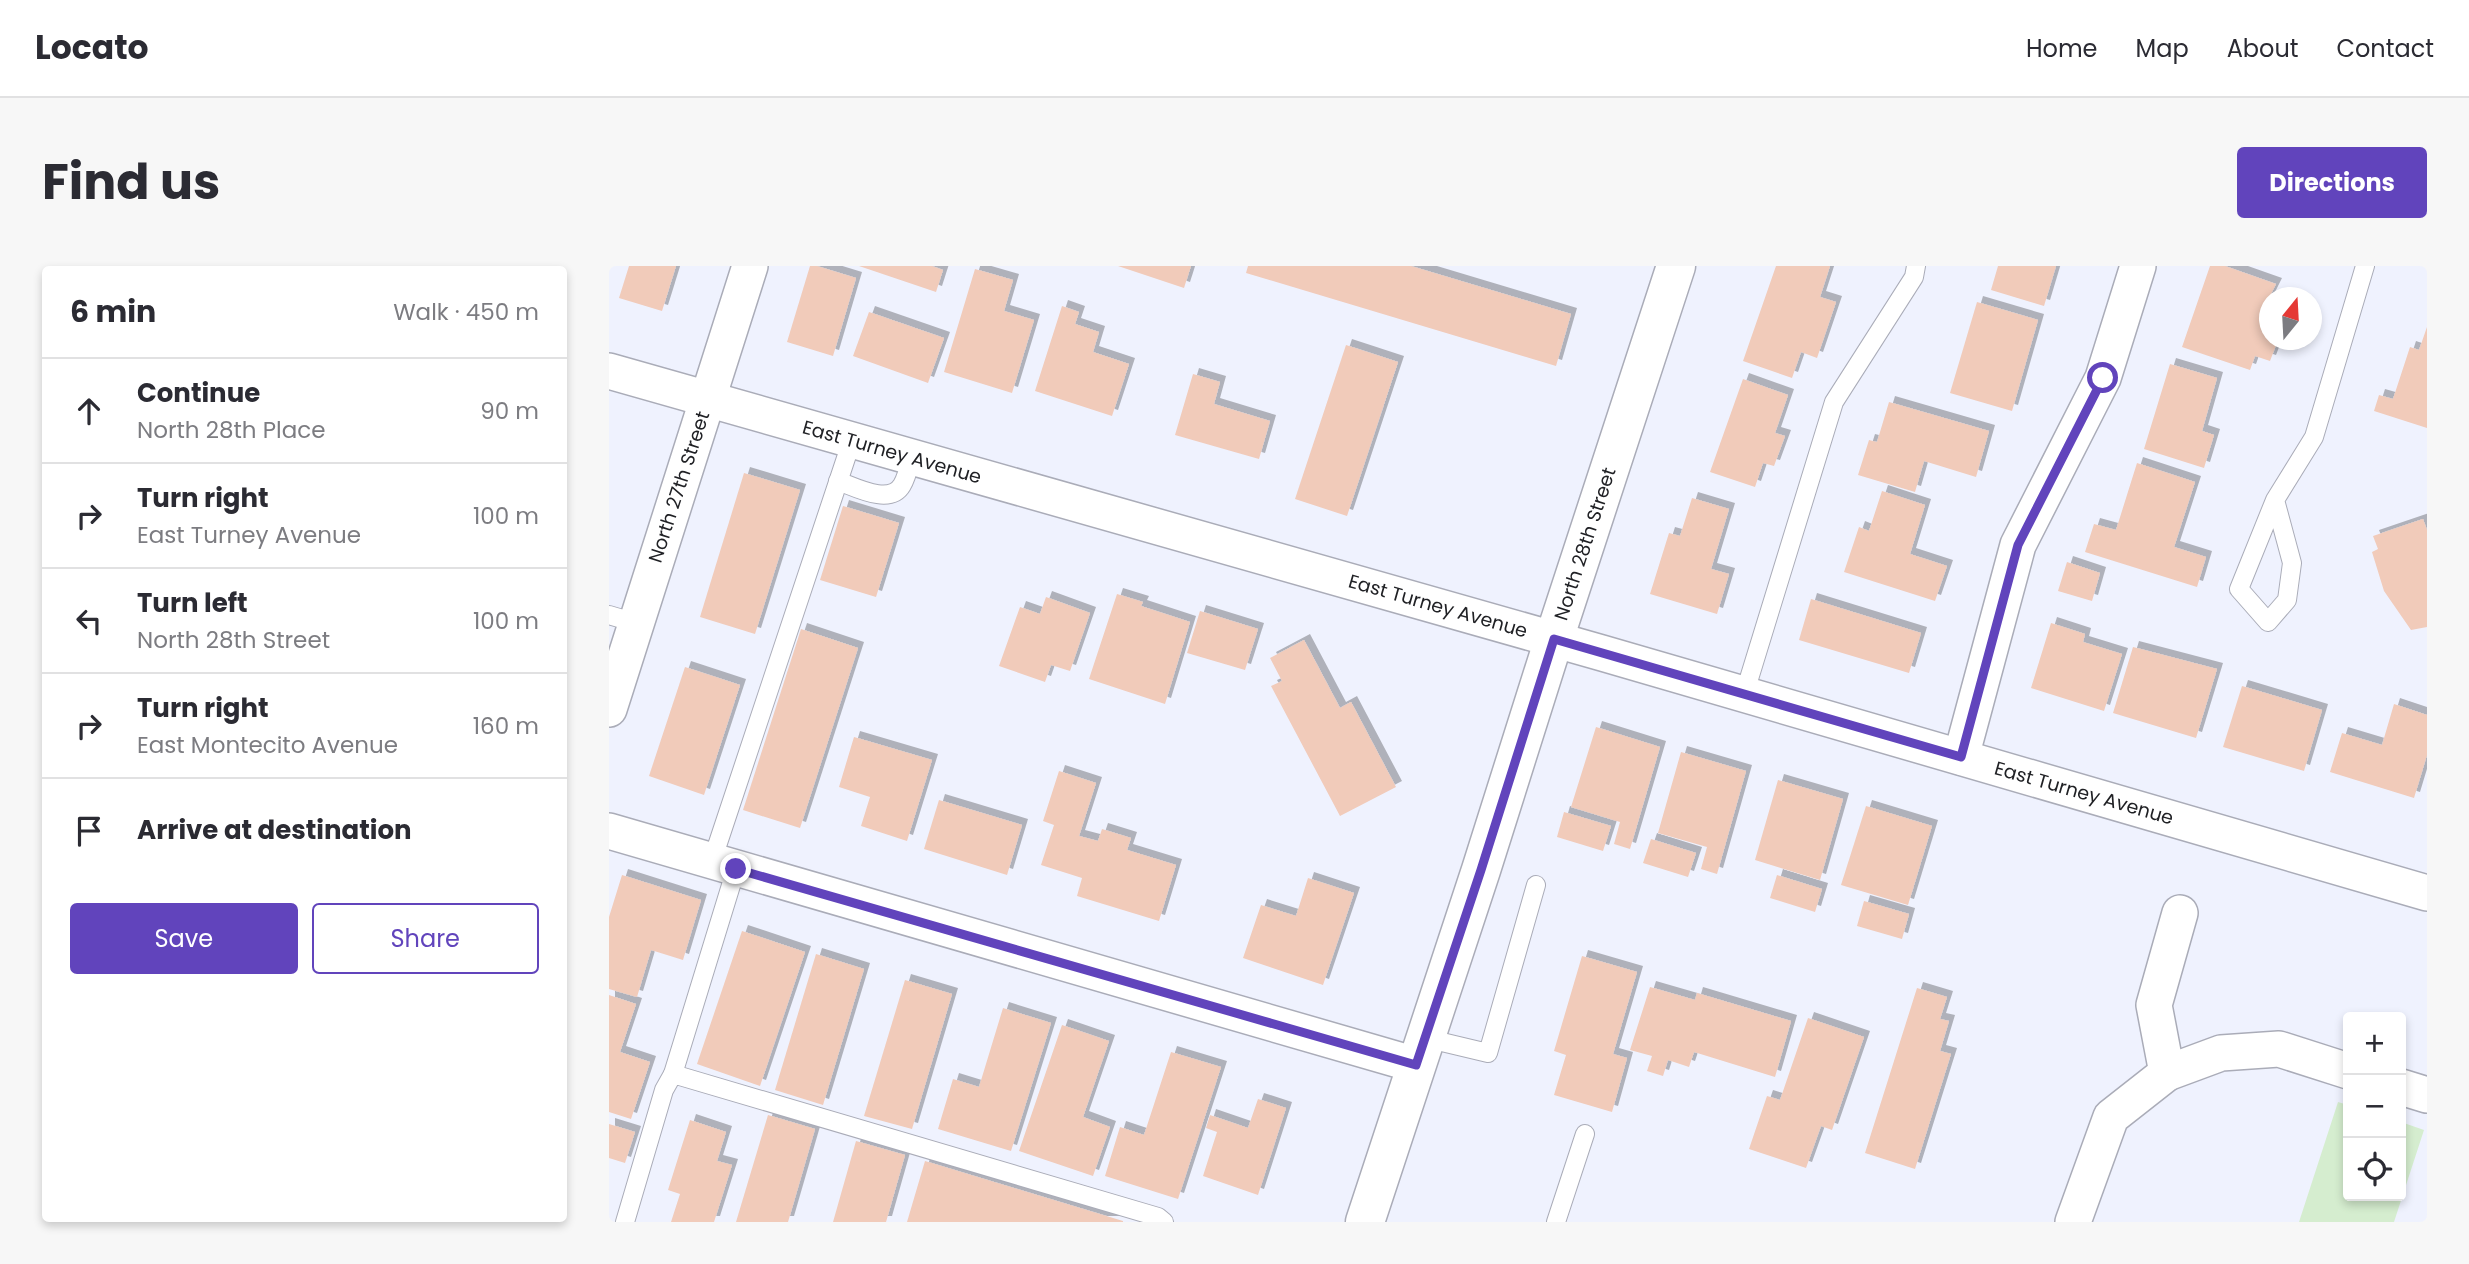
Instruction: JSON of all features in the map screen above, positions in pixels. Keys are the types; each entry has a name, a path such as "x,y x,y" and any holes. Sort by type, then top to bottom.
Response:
{"street":[{"name":"North 28th Street","path":"1365,1222 1676,266"},
{"path":"1961,757 2018,545 2103,378 2138,266"},
{"name":"North 27th Street","path":"611,697 623,619 707,400 743,268"},
{"name":"East Turney Avenue","path":"609,371 1554,639 2427,893"},
{"path":"609,831 724,865 1420,1051"},
{"path":"2167,1073 2154,1005 2180,913"},
{"path":"2073,1222 2111,1117 2167,1073 2221,1053 2279,1049 2343,1068"},
{"path":"2406,1089 2427,1095"}],"lane":[{"path":"1744,695 1834,402 1914,277 1916,266"},
{"path":"2275,500 2292,563 2287,600 2268,622 2239,589 2275,500 2314,437 2365,266"},
{"path":"625,1222 664,1090 673,1074 724,865 852,440"},
{"path":"838,481 881,495 895,493 902,486 911,458"},
{"path":"1420,1051 1487,1053 1536,885"},
{"path":"673,1074 1158,1217 1164,1222"},
{"path":"1556,1222 1585,1134"}],"green space":[{"path":"2338,1102 2343,1104 2343,1201 2401,1201 2394,1222 2299,1222"},
{"path":"2406,1124 2424,1130 2406,1185"}],"building":[{"path":"629,266 676,266 662,311 619,298"},
{"path":"810,266 856,278 833,356 787,342"},
{"path":"859,266 932,266 943,270 936,292"},
{"path":"1118,266 1191,266 1184,288"},
{"path":"1248,266 1411,266 1571,314 1556,366 1246,273"},
{"path":"1776,266 1830,266 1820,297 1836,302 1817,358 1801,352 1792,378 1743,361"},
{"path":"1998,266 2056,266 2044,306 1991,290"},
{"path":"2210,266 2225,266 2276,284 2274,287 2259,287 2259,350 2274,350 2270,361 2255,356 2250,370 2182,347"},
{"path":"975,269 1013,280 1004,311 1034,320 1012,393 944,372"},
{"path":"1977,302 2038,320 2012,411 1950,393"},
{"path":"1062,306 1079,312 1075,324 1099,332 1093,352 1129,364 1112,416 1035,391"},
{"path":"869,312 944,338 928,383 853,356"},
{"path":"2427,327 2427,428 2374,411 2379,395 2393,399 2410,347 2419,350"},
{"path":"1346,345 1398,362 1347,516 1295,499"},
{"path":"2170,364 2217,378 2202,431 2214,435 2204,468 2144,449"},
{"path":"1193,374 1220,382 1214,404 1270,421 1259,459 1175,435"},
{"path":"1743,379 1788,395 1775,433 1785,436 1774,466 1763,463 1755,487 1710,472"},
{"path":"1889,402 1989,431 1976,477 1924,461 1915,492 1858,475 1869,440 1877,442"},
{"path":"2137,463 2195,482 2174,547 2206,557 2197,587 2085,552 2094,524 2116,530"},
{"path":"744,473 800,490 755,634 700,617"},
{"path":"1882,491 1925,505 1910,554 1947,566 1935,601 1844,572 1859,527 1869,531"},
{"path":"1692,498 1729,509 1711,569 1729,574 1717,614 1650,594 1669,533 1680,536"},
{"path":"843,506 899,523 876,597 820,580"},
{"path":"2423,519 2427,530 2427,627 2411,630 2384,591 2372,552 2378,549 2373,536"},
{"path":"2067,562 2100,573 2092,601 2058,591"},
{"path":"1117,594 1143,602 1141,606 1190,622 1165,704 1089,679"},
{"path":"1046,597 1090,613 1070,671 1051,665 1045,682 999,666 1020,607 1040,614"},
{"path":"1811,599 1921,633 1909,673 1799,640"},
{"path":"1200,611 1258,629 1245,670 1187,653"},
{"path":"2051,623 2085,634 2083,642 2122,654 2104,711 2031,688"},
{"path":"801,629 858,648 800,828 743,810"},
{"path":"1304,640 1340,708 1351,702 1396,787 1340,816 1271,686 1282,681 1270,658"},
{"path":"2133,647 2217,669 2196,738 2113,713"},
{"path":"685,667 740,685 704,795 649,776"},
{"path":"2242,686 2322,710 2304,771 2223,747"},
{"path":"2394,704 2427,715 2427,755 2414,798 2330,772 2342,733 2382,745"},
{"path":"1596,727 1660,747 1630,849 1614,844 1620,822 1571,807"},
{"path":"854,737 932,760 907,841 861,826 870,797 839,787"},
{"path":"1681,752 1746,771 1717,874 1701,869 1707,847 1658,833"},
{"path":"1059,771 1096,783 1079,836 1098,841 1102,829 1131,838 1127,850 1176,865 1159,921 1077,896 1082,878 1041,865 1054,825 1043,821"},
{"path":"1778,780 1843,799 1820,880 1755,860"},
{"path":"939,800 1022,825 1007,875 924,849"},
{"path":"1866,806 1932,826 1908,905 1841,885"},
{"path":"1564,812 1611,826 1603,851 1557,837"},
{"path":"1651,839 1696,853 1688,877 1643,863"},
{"path":"622,875 701,900 683,960 651,950 637,997 609,989 609,917"},
{"path":"1777,875 1822,889 1815,912 1770,898"},
{"path":"1308,878 1354,893 1323,985 1243,958 1261,905 1296,916"},
{"path":"1864,901 1909,914 1902,939 1857,926"},
{"path":"742,931 805,952 760,1086 697,1064"},
{"path":"816,954 864,969 823,1105 775,1090"},
{"path":"1582,956 1637,972 1613,1054 1627,1058 1612,1112 1554,1095 1566,1055 1554,1051"},
{"path":"905,980 952,994 912,1129 864,1116"},
{"path":"1650,987 1695,1000 1697,993 1791,1021 1775,1077 1694,1052 1689,1067 1668,1060 1663,1076 1647,1071 1652,1056 1630,1050"},
{"path":"1917,988 1947,997 1940,1019 1949,1021 1940,1051 1951,1054 1915,1169 1865,1153"},
{"path":"609,995 636,1004 620,1052 650,1062 631,1119 609,1112"},
{"path":"1003,1008 1051,1023 1011,1151 938,1129 953,1079 979,1087"},
{"path":"1808,1018 1864,1037 1832,1130 1821,1126 1806,1168 1749,1149 1767,1096 1780,1100"},
{"path":"1062,1025 1109,1041 1083,1117 1110,1127 1093,1176 1019,1151"},
{"path":"1171,1052 1221,1067 1178,1199 1105,1176 1120,1127 1144,1135"},
{"path":"1258,1099 1286,1108 1258,1195 1203,1176 1217,1132 1206,1128 1210,1115 1248,1128"},
{"path":"768,1115 815,1129 788,1222 736,1222"},
{"path":"690,1120 726,1132 717,1161 732,1165 714,1222 671,1222 680,1194 668,1190"},
{"path":"609,1124 635,1132 625,1163 609,1158"},
{"path":"856,1141 905,1155 886,1222 833,1222"},
{"path":"925,1161 1123,1221 1123,1222 907,1222"}],"route":[{"path":"736,869 1416,1065 1554,639 1961,757 2018,545 2103,378"}]}
